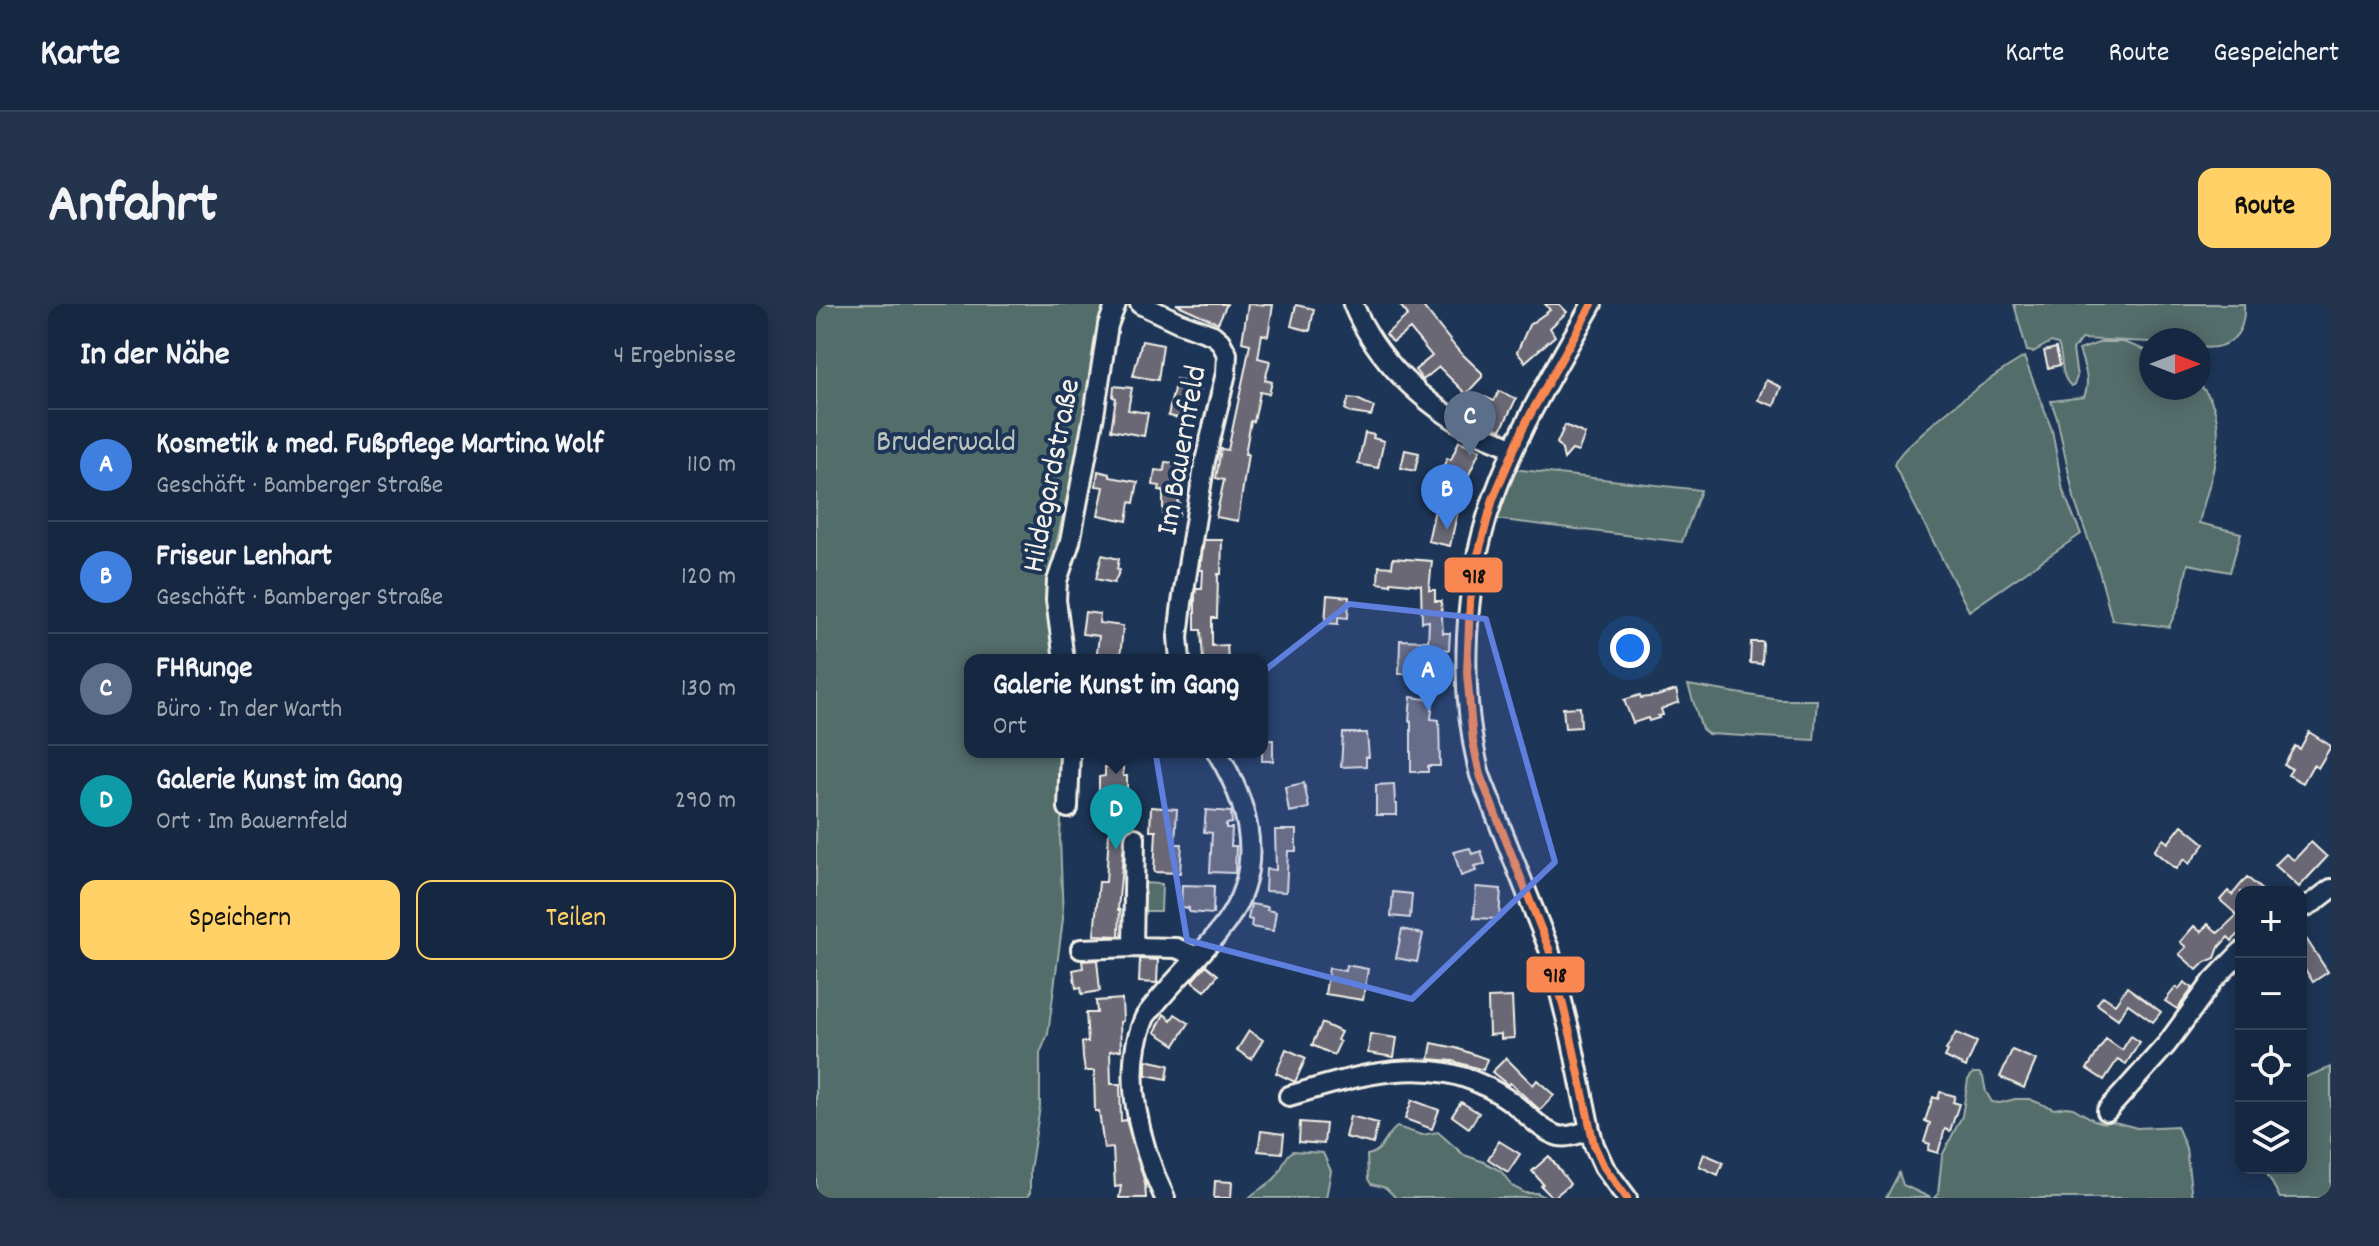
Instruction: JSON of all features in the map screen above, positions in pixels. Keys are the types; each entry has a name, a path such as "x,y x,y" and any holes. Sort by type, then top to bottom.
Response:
{"street":[{"name":"Hildegardstraße","path":"1063,654 1056,600 1057,581 1070,542 1108,325 1116,304"},
{"name":"Im Bauernfeld","path":"1140,304 1213,335 1227,354 1226,373 1205,461 1182,603 1179,654"},
{"path":"1592,304 1549,378 1493,498 1477,558 1468,628 1467,699 1480,775 1549,949 1590,1130 1600,1159 1627,1198"},
{"path":"1353,305 1388,362 1416,390 1475,431 1514,448"},
{"path":"1068,808 1070,758"},
{"path":"1165,1198 1137,1110 1134,1054 1145,1017 1227,923 1246,876 1250,848 1245,811 1235,783 1220,758"},
{"path":"1133,947 1135,838"},
{"path":"2307,906 2331,889"},
{"path":"1081,949 1176,948 1196,956"},
{"path":"2107,1111 2167,1044 2213,981 2235,958"},
{"path":"1289,1096 1374,1073 1407,1070 1447,1073 1479,1082 1496,1091 1554,1134 1568,1137 1590,1130"}],"highlighted area":[{"path":"1349,604 1486,619 1555,862 1412,999 1187,940 1156,756"}],"green space":[{"name":"Bruderwald","path":"816,304 1105,304 1098,356 1048,582 1056,654 964,654 964,758 1065,758 1060,838 1063,919 1048,1034 1040,1053 1040,1107 1030,1170 1030,1193 1026,1198 816,1198"},
{"path":"2014,304 2244,304 2242,324 2234,339 2211,348 2211,328 2139,328 2139,341 2081,339 2073,350 2077,377 2071,386 2063,372 2058,344 2051,342 2033,352 2027,351"},
{"path":"2101,342 2123,342 2139,348 2139,400 2210,400 2216,415 2217,451 2199,523 2241,533 2230,572 2188,564 2180,603 2169,627 2112,620 2098,567 2075,502 2051,401 2084,397 2087,379 2079,350"},
{"path":"2024,357 2052,430 2063,491 2081,534 1969,611 1894,465 1907,447 1947,412"},
{"path":"1512,469 1701,490 1682,542 1494,519"},
{"path":"1688,685 1779,700 1817,700 1814,740 1708,734 1702,729"},
{"path":"1140,883 1162,884 1161,911 1140,911"},
{"path":"2331,1067 2331,1198 2280,1198 2267,1174 2307,1174 2307,1077"},
{"path":"1973,1073 1983,1077 1992,1102 2029,1099 2054,1109 2073,1108 2104,1123 2111,1121 2137,1128 2177,1126 2186,1148 2192,1198 1934,1198 1938,1194 1942,1156 1962,1116 1968,1080"},
{"path":"1397,1127 1422,1135 1438,1132 1464,1155 1501,1171 1512,1186 1525,1193 1537,1193 1547,1198 1396,1198 1386,1188 1371,1184 1367,1155 1381,1147"},
{"path":"1293,1151 1323,1153 1331,1171 1326,1198 1249,1198 1275,1178"},
{"path":"1899,1173 1903,1185 1931,1198 1886,1198"}],"building":[{"path":"1176,304 1227,304 1218,323"},
{"path":"1248,304 1273,305 1268,336 1262,334 1258,358 1270,361 1265,380 1272,382 1269,394 1260,392 1254,422 1251,421 1238,521 1216,517 1224,480 1216,478 1221,449 1228,450 1250,344 1242,342"},
{"path":"1399,304 1421,304 1457,349 1482,373 1482,377 1466,394 1439,367 1423,380 1415,370 1432,356 1410,329 1393,342 1386,334 1408,315"},
{"path":"1545,304 1559,304 1567,312 1550,328 1555,336 1525,362 1517,352 1529,325 1550,310"},
{"path":"1296,305 1314,309 1310,331 1291,326"},
{"path":"1142,341 1163,345 1158,380 1133,376"},
{"path":"2056,348 2060,365 2048,368 2044,351"},
{"path":"1176,379 1201,384 1197,405 1188,403 1184,419 1168,416"},
{"path":"1766,380 1781,387 1774,406 1758,400"},
{"path":"1114,386 1132,388 1128,410 1148,413 1144,436 1111,430 1116,398 1113,397"},
{"path":"1499,391 1516,399 1501,430 1485,423 1487,418 1477,414 1485,397 1494,401"},
{"path":"1349,398 1374,407 1371,416 1345,409"},
{"path":"1565,425 1585,434 1578,452 1572,450 1564,459 1557,443"},
{"path":"1365,433 1384,441 1378,468 1358,464"},
{"path":"1459,441 1480,450 1463,488 1439,477"},
{"path":"1405,450 1419,453 1415,471 1401,468"},
{"path":"1165,462 1183,464 1179,516 1163,514 1163,491 1159,490 1160,486 1153,485 1155,470 1164,471"},
{"path":"1098,471 1110,474 1110,477 1138,482 1127,521 1098,515 1104,487 1096,486"},
{"path":"1438,496 1460,501 1450,546 1428,541"},
{"path":"1204,540 1222,540 1217,618 1212,618 1212,646 1227,645 1228,654 1203,654 1201,630 1195,630 1196,589 1202,589 1203,570 1200,570"},
{"path":"1102,555 1119,559 1117,569 1120,570 1114,583 1096,579"},
{"path":"1393,558 1432,561 1429,590 1435,590 1435,601 1441,601 1443,633 1450,633 1449,650 1428,648 1426,674 1399,674 1400,640 1428,643 1429,621 1422,622 1421,585 1378,583 1379,566 1392,567"},
{"path":"1327,595 1349,597 1348,618 1338,617 1338,624 1325,623"},
{"path":"1085,612 1100,614 1099,623 1123,626 1121,654 1097,654 1099,636 1082,634"},
{"path":"1751,642 1763,642 1762,664 1750,663"},
{"path":"1676,690 1679,702 1661,709 1663,715 1633,723 1624,700"},
{"path":"1411,697 1433,700 1431,719 1439,720 1440,766 1428,766 1428,772 1411,772"},
{"path":"1580,707 1581,727 1565,728 1563,708"},
{"path":"2309,732 2331,746 2318,768 2313,765 2303,783 2288,775 2292,769 2284,765 2295,746 2300,749"},
{"path":"1343,733 1367,733 1369,757 1366,757 1366,766 1341,767"},
{"path":"1268,740 1273,740 1273,761 1262,761 1262,758 1268,758"},
{"path":"1105,767 1123,767 1123,776 1127,776 1127,795 1099,795 1099,777 1105,776"},
{"path":"1304,783 1309,808 1289,812 1285,787"},
{"path":"1394,784 1397,815 1376,815 1376,785"},
{"path":"1151,807 1177,809 1175,844 1182,844 1180,873 1154,872 1156,831 1150,831"},
{"path":"1206,810 1231,812 1232,823 1226,824 1226,828 1232,828 1231,846 1236,846 1235,873 1210,872 1212,833 1204,832"},
{"path":"2182,825 2205,844 2189,864 2184,859 2176,869 2154,851 2163,839 2168,843"},
{"path":"1275,830 1296,830 1296,851 1288,851 1286,892 1265,891 1266,869 1276,870"},
{"path":"1109,831 1125,832 1118,910 1119,936 1094,935 1099,882 1106,882"},
{"path":"2311,842 2327,857 2300,886 2275,865 2286,854 2294,860"},
{"path":"1470,848 1472,854 1481,851 1485,864 1474,866 1476,871 1461,876 1454,852"},
{"path":"2247,877 2257,886 2240,886"},
{"path":"1182,885 1214,886 1213,914 1189,912 1189,908 1181,907"},
{"path":"1476,887 1501,889 1499,919 1474,918"},
{"path":"2228,891 2232,895 2235,891 2235,913 2220,900"},
{"path":"1393,892 1412,894 1410,918 1391,916"},
{"path":"1251,904 1276,912 1273,931 1251,927 1252,920 1248,919"},
{"path":"2235,917 2235,938 2232,941 2228,937 2215,958 2197,970 2179,954 2186,947 2180,942 2194,926 2201,932 2208,924 2218,933"},
{"path":"1402,929 1423,934 1417,962 1396,958"},
{"path":"2307,940 2328,972 2313,982 2307,972"},
{"path":"1140,959 1158,960 1157,983 1139,982"},
{"path":"1097,960 1100,991 1082,994 1081,987 1076,988 1073,970 1083,968 1082,961"},
{"path":"1206,965 1218,975 1205,991 1192,981"},
{"path":"1346,965 1368,969 1363,1000 1325,994 1329,968 1345,971"},
{"path":"2184,982 2193,988 2177,1009 2165,1001"},
{"path":"2127,987 2161,1012 2153,1022 2128,1004 2118,1019 2097,1004 2103,996 2115,1004"},
{"path":"1512,997 1514,1038 1501,1039 1501,1034 1489,1035 1488,998"},
{"path":"1122,999 1121,1050 1110,1051 1111,1084 1120,1084 1121,1121 1126,1120 1145,1183 1146,1198 1119,1198 1121,1186 1115,1187 1113,1148 1104,1149 1099,1111 1095,1111 1094,1071 1085,1071 1083,1057 1082,1042 1088,1042 1086,1013 1097,1013 1096,1001"},
{"path":"1164,1014 1171,1020 1175,1014 1189,1023 1175,1045 1155,1032"},
{"path":"1322,1023 1341,1032 1334,1055 1312,1045"},
{"path":"1249,1031 1263,1040 1251,1059 1237,1050"},
{"path":"1956,1033 1977,1042 1966,1067 1945,1057"},
{"path":"1370,1034 1397,1038 1394,1057 1368,1053"},
{"path":"2131,1036 2140,1042 2126,1064 2118,1059 2104,1080 2087,1069 2106,1039 2122,1050"},
{"path":"1432,1043 1487,1059 1483,1070 1453,1061 1429,1059"},
{"path":"1286,1049 1306,1058 1295,1082 1276,1073"},
{"path":"2012,1050 2036,1060 2024,1088 2000,1077"},
{"path":"1506,1058 1533,1085 1537,1080 1554,1095 1540,1110 1510,1083 1508,1085 1492,1072"},
{"path":"1146,1060 1169,1065 1167,1079 1146,1075"},
{"path":"1940,1092 1955,1096 1953,1102 1959,1104 1950,1131 1945,1129 1938,1153 1928,1150 1930,1144 1924,1142 1930,1123 1925,1121 1933,1097 1938,1099"},
{"path":"1412,1100 1439,1110 1432,1129 1405,1119"},
{"path":"1461,1102 1479,1113 1469,1128 1452,1116"},
{"path":"1350,1116 1378,1123 1373,1144 1345,1137"},
{"path":"1300,1122 1326,1124 1324,1144 1299,1142"},
{"path":"1261,1131 1284,1134 1282,1153 1258,1151"},
{"path":"1499,1141 1520,1154 1508,1172 1488,1159"},
{"path":"1704,1154 1723,1162 1718,1175 1699,1166"},
{"path":"1549,1156 1570,1184 1553,1198 1532,1171"},
{"path":"1215,1181 1232,1182 1231,1198 1214,1198"}],"transit line":[{"name":"918","path":"1592,304 1525,424 1493,499 1475,566 1467,672 1473,742 1480,775 1549,949 1594,1145 1604,1167 1627,1198"}],"place":[{"name":"FHRunge","path":"1470,457"},
{"name":"Friseur Lenhart","path":"1447,530"},
{"name":"Kosmetik & med. Fußpflege Martina Wolf","path":"1428,711"},
{"name":"Galerie Kunst im Gang","path":"1116,850"}]}
